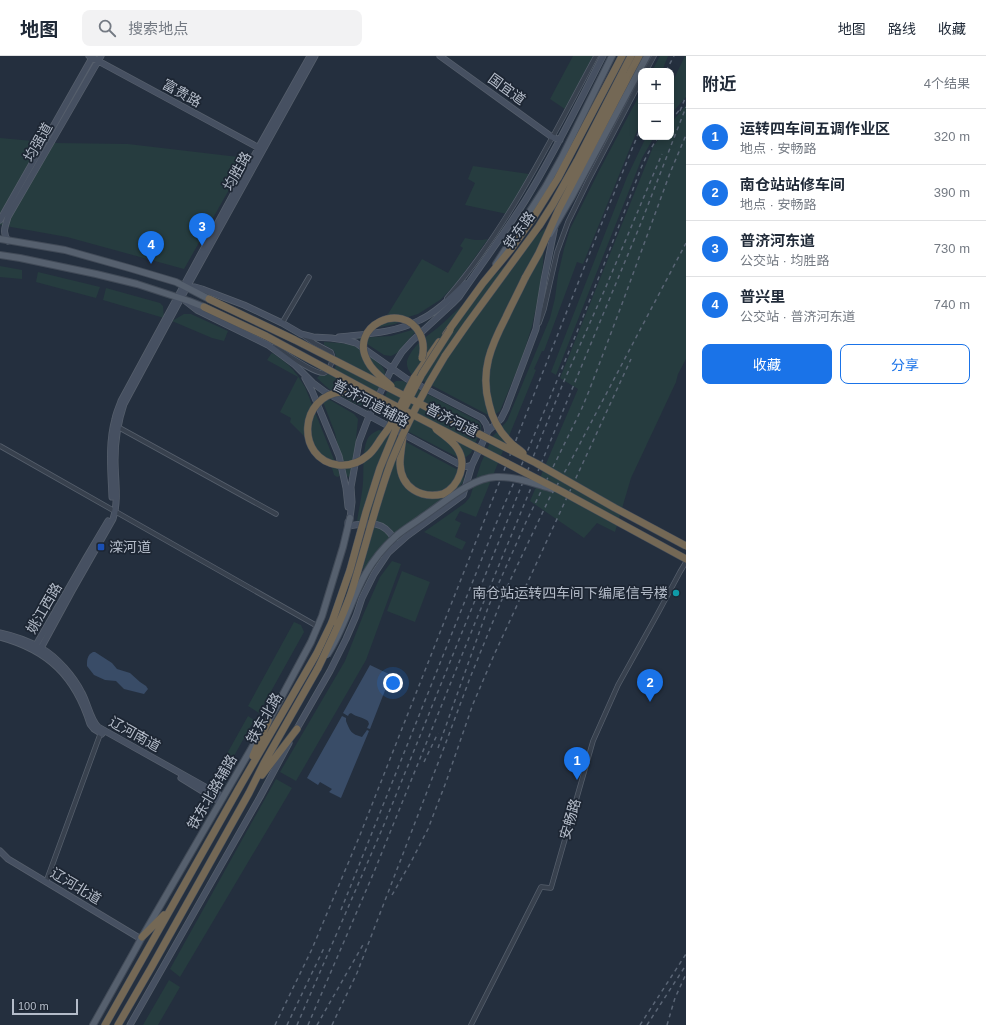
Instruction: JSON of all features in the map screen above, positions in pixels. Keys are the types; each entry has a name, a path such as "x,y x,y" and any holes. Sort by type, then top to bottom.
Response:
{"highway":[{"name":"铁东路","path":"406,407 422,374 450,330 483,283 533,218 558,178 622,56"},
{"name":"铁东路","path":"414,411 427,386 458,336 539,226 553,204 631,56"},
{"path":"536,463 510,443 500,431 492,414 486,395 485,386 486,369 491,348 497,333 539,253 559,209 639,56"},
{"name":"普济河道","path":"209,299 295,340 536,463 686,546"},
{"name":"普济河道","path":"204,307 266,336 390,403 561,491 686,561"},
{"path":"399,393 370,366 365,356 363,345 365,337 369,330 377,323 384,319 396,318 410,323 417,330 423,342 423,353 414,378"},
{"path":"380,468 382,451 392,422 406,392 433,350 450,330"},
{"path":"390,403 352,393 340,392 329,395 321,400 313,410 309,421 308,436 313,449 321,458 332,464 349,465 368,456 374,450 392,422"},
{"name":"铁东北路","path":"105,1025 317,653 332,622 350,570 380,468 406,407"},
{"name":"铁东北路","path":"118,1025 318,668 341,619 389,470 414,411"},
{"path":"403,436 400,464 407,484 418,493 426,495 439,495 449,490 457,481 460,473 462,464 460,454 457,447 452,442 423,420"},
{"path":"239,788 268,722"},
{"path":"249,793 297,729"},
{"path":"141,939 170,910"}],"main road":[{"path":"483,283 546,186 612,56"},
{"name":"铁东路","path":"539,253 571,198 647,56"},
{"path":"0,239 65,250 129,268 170,280 209,299"},
{"path":"0,255 96,274 136,284 204,307"},
{"path":"318,668 337,639 359,586 372,562 396,536 411,525 456,493 471,484 484,479 496,477 512,478 561,491"},
{"name":"铁东北路辅路","path":"93,1025 141,939 268,722 311,642 328,599 350,518"}],"street":[{"name":"均胜路","path":"179,298 310,56"},
{"name":"均胜路","path":"260,149 315,56"},
{"name":"国宜道","path":"440,56 552,137 560,140"},
{"name":"铁东路","path":"439,307 466,276 496,233 536,168 596,56"},
{"name":"铁东路","path":"369,416 392,368 402,352 459,296 525,201 560,140 603,56"},
{"path":"648,68 654,56"},
{"name":"富贵路","path":"92,57 99,58 260,149"},
{"name":"均强道","path":"0,220 92,57"},
{"name":"均强道","path":"8,241 5,235 8,217 99,58"},
{"path":"536,329 544,309 557,252 568,222 638,86"},
{"name":"铁东路","path":"488,431 501,419 506,409 536,329 549,252 559,209"},
{"name":"铁东路","path":"331,338 379,333 403,327 421,320 439,307 474,275"},
{"path":"282,323 309,277"},
{"name":"普济河道辅路","path":"179,298 197,310 277,348 315,372 327,372 332,362 333,354 331,352 282,323 244,305 202,289 185,286"},
{"name":"姚江西路","path":"38,648 113,519 115,460 119,418 124,404 179,298"},
{"name":"姚江西路","path":"114,511 111,448 115,418 121,401 179,298"},
{"name":"普济河道辅路","path":"301,334 313,337 346,340 356,343 407,378 482,418 488,431"},
{"name":"普济河道辅路","path":"268,345 300,370 313,383 342,402 457,463 468,467 472,464"},
{"path":"300,370 312,391 339,456 348,502 348,526 370,523 381,526 390,532 394,539 392,550"},
{"path":"350,518 352,502 351,487 359,442 369,416"},
{"path":"118,428 276,514"},
{"path":"130,1025 260,797 333,664 346,639 362,598 374,574 388,553 407,536 463,495 472,464 488,431"},
{"path":"0,446 317,626"},
{"name":"安畅路","path":"472,1025 541,887 551,888 593,741 618,685 686,561"},
{"name":"辽河南道","path":"0,633 10,635 38,648 44,656 56,665 74,687 90,724 94,729 101,731 222,799"},
{"name":"辽河南道","path":"0,637 38,648"},
{"path":"46,882 101,731"},
{"name":"辽河北道","path":"0,852 46,882 141,939"},
{"name":"辽河北道","path":"0,856 141,939"}],"green space":[{"path":"573,56 593,56 565,109 550,99"},
{"path":"660,56 668,56 663,68 654,68"},
{"path":"686,56 686,97 674,111 674,104 674,79"},
{"path":"638,98 638,128 583,264 577,262 544,351 542,351 534,369 536,370 476,517 460,511 455,520 461,523 455,537 466,542 462,550 424,532 465,503 470,497 481,463 493,436 507,421 550,318 555,298 558,275 570,229"},
{"path":"686,105 686,359 631,478 615,532 597,523 584,538 530,501 578,389 560,378 653,147 658,140 674,140 674,119"},
{"path":"0,138 55,143 128,144 247,158 184,269 67,237 0,225"},
{"path":"645,140 652,140 642,158 556,375 551,372 627,177"},
{"path":"473,166 529,174 507,214 465,205 475,183 468,179"},
{"path":"545,228 543,264 532,326 522,358 500,411 492,417 412,375 408,368 407,361 416,346 442,324"},
{"path":"465,238 476,240 488,239 458,281 449,291 440,300 418,314 408,317 395,324 380,327 377,324 388,314 422,259 448,273 463,248 460,246"},
{"path":"0,266 22,270 22,279 0,277"},
{"path":"38,272 100,287 96,298 36,282"},
{"path":"106,288 160,303 163,306 164,318 103,300"},
{"path":"184,314 191,314 228,331 224,341 212,338 172,321"},
{"path":"419,328 397,353 391,356 384,355 358,338 391,336"},
{"path":"324,342 352,345 379,363 385,371 385,375 370,402 359,405 332,391 317,378 320,375 331,373 336,366 335,353 332,349 324,345"},
{"path":"272,353 291,367 298,376 305,387 340,476 337,477 334,475 332,468 290,422 291,418 280,412 298,377 267,360"},
{"path":"396,381 403,381 478,421 481,425 481,430 471,453 461,459 386,420 380,414 380,407 390,385"},
{"path":"320,394 354,414 358,419 353,469 349,477 344,475 335,433"},
{"path":"379,430 408,443 458,470 463,474 464,480 460,487 394,534 390,528 381,523 369,519 357,521 363,488 365,445 369,437"},
{"path":"374,526 384,530 391,536 373,556 364,570 363,568"},
{"path":"392,561 401,564 366,660 296,781 280,772 345,661 380,577"},
{"path":"402,571 430,582 415,622 387,611"},
{"path":"294,622 301,625 304,632 259,713 248,706"},
{"path":"248,716 254,720 224,774 218,770"},
{"path":"276,779 292,788 180,977 170,969"},
{"path":"169,980 180,987 158,1025 143,1025"}],"water":[{"path":"93,652 112,663 117,669 130,673 148,689 144,694 124,689 116,681 105,680 94,675 87,666 88,656"},
{"path":"370,665 391,675 370,729 367,728 369,724 368,721 351,713 348,716 343,713"},
{"path":"342,716 346,718 350,730 355,735 362,737 367,730 369,731 341,798 329,792 332,789 320,782 318,785 307,778"}],"railway":[{"path":"668,68 674,56"},
{"path":"680,111 686,96"},
{"path":"674,116 682,107"},
{"path":"308,1025 374,872 477,618 641,223 686,107"},
{"path":"275,1025 312,949 360,835 638,134"},
{"path":"438,748 489,605 526,522 582,408 670,173 686,135"},
{"path":"341,910 493,531 573,341 641,168 656,140"},
{"path":"297,1025 383,827 564,381 662,154"},
{"path":"332,1025 357,973 470,678 507,587 549,499 567,468 686,243"},
{"path":"392,895 428,829 473,704 494,655 631,359"},
{"path":"424,762 438,733"},
{"path":"317,1025 364,943"},
{"path":"287,1025 324,948"},
{"path":"640,1025 686,954"},
{"path":"647,1025 686,965"},
{"path":"667,1025 675,998 686,974"}],"place":[{"name":"普济河东道","path":"202,246"},
{"name":"普兴里","path":"151,264"},
{"name":"滦河道","path":"101,547"},
{"name":"南仓站运转四车间下编尾信号楼","path":"676,593"},
{"name":"南仓站站修车间","path":"650,702"},
{"name":"运转四车间五调作业区","path":"577,780"}]}
